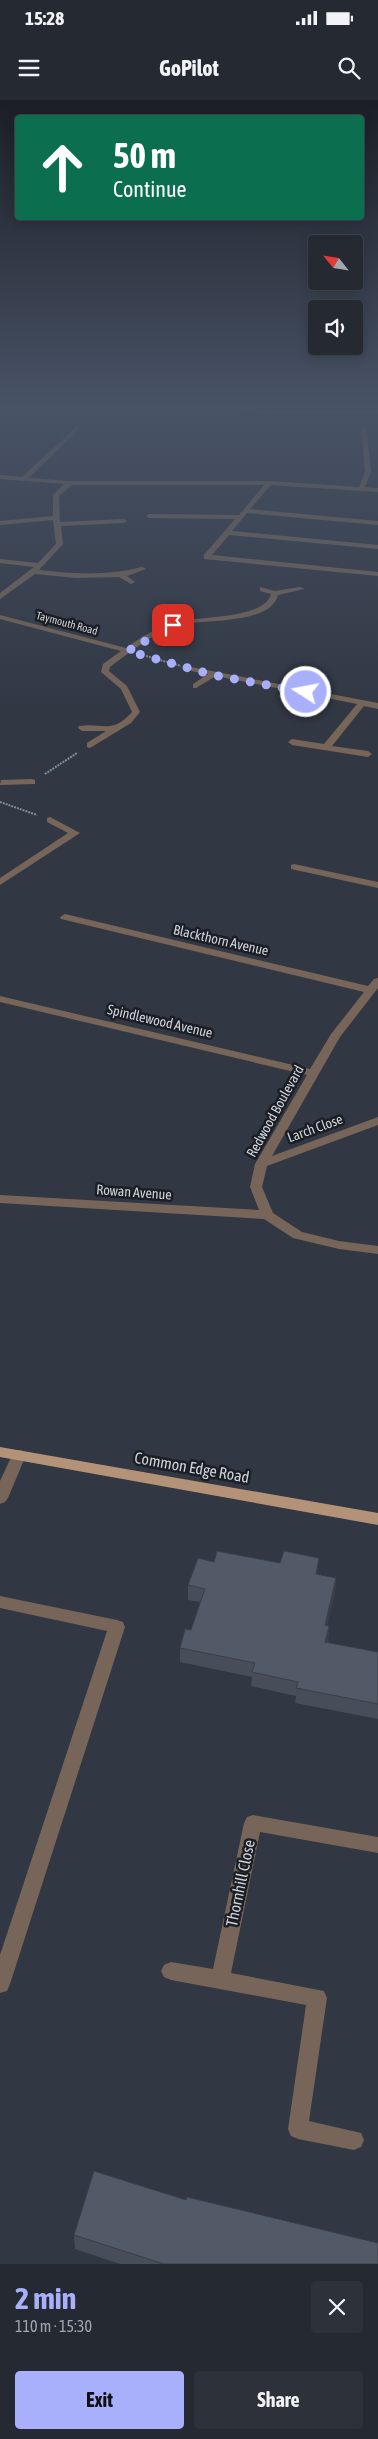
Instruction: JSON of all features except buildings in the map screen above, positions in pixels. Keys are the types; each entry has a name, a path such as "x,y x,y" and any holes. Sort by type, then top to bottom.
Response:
{"main road":[{"name":"Common Edge Road","path":"0,1452 378,1519"}],"street":[{"path":"0,597 40,566 60,544 57,510"},
{"path":"245,510 207,558 378,574"},
{"path":"149,516 242,514 378,522"},
{"path":"0,523 124,521"},
{"path":"226,533 378,547"},
{"path":"0,561 40,566"},
{"path":"33,572 69,576 121,576 142,569"},
{"path":"121,576 131,582"},
{"path":"263,588 275,593 300,589"},
{"path":"90,745 132,718 136,712 124,688 104,669 128,651 163,630 185,621 256,612 276,600 275,593"},
{"name":"Taymouth Road","path":"0,617 128,651"},
{"path":"194,670 378,706"},
{"path":"196,686 213,675"},
{"path":"326,748 362,703"},
{"path":"82,728 116,729"},
{"path":"292,742 368,754"},
{"path":"0,786 32,782"},
{"path":"0,882 75,833 50,820"},
{"path":"294,867 378,885"},
{"name":"Blackthorn Avenue","path":"65,917 374,985"},
{"name":"Redwood Boulevard","path":"267,1215 256,1187 262,1164 335,1036 374,985"},
{"name":"Spindlewood Avenue","path":"0,999 314,1073"},
{"name":"Larch Close","path":"262,1164 378,1121"},
{"name":"Rowan Avenue","path":"0,1199 267,1215"},
{"path":"267,1215 298,1235 339,1245 378,1250"},
{"path":"0,1498 19,1455"},
{"path":"0,1602 117,1627 0,1984"},
{"name":"Thornhill Close","path":"220,1980 253,1823 378,1845"},
{"path":"171,1971 317,1998 298,2129 354,2140"}],"path":[{"path":"128,651 194,670"},
{"path":"32,782 90,745"},
{"path":"0,802 50,820"}],"route":[{"path":"173,625 128,651 213,675 306,692"}]}
